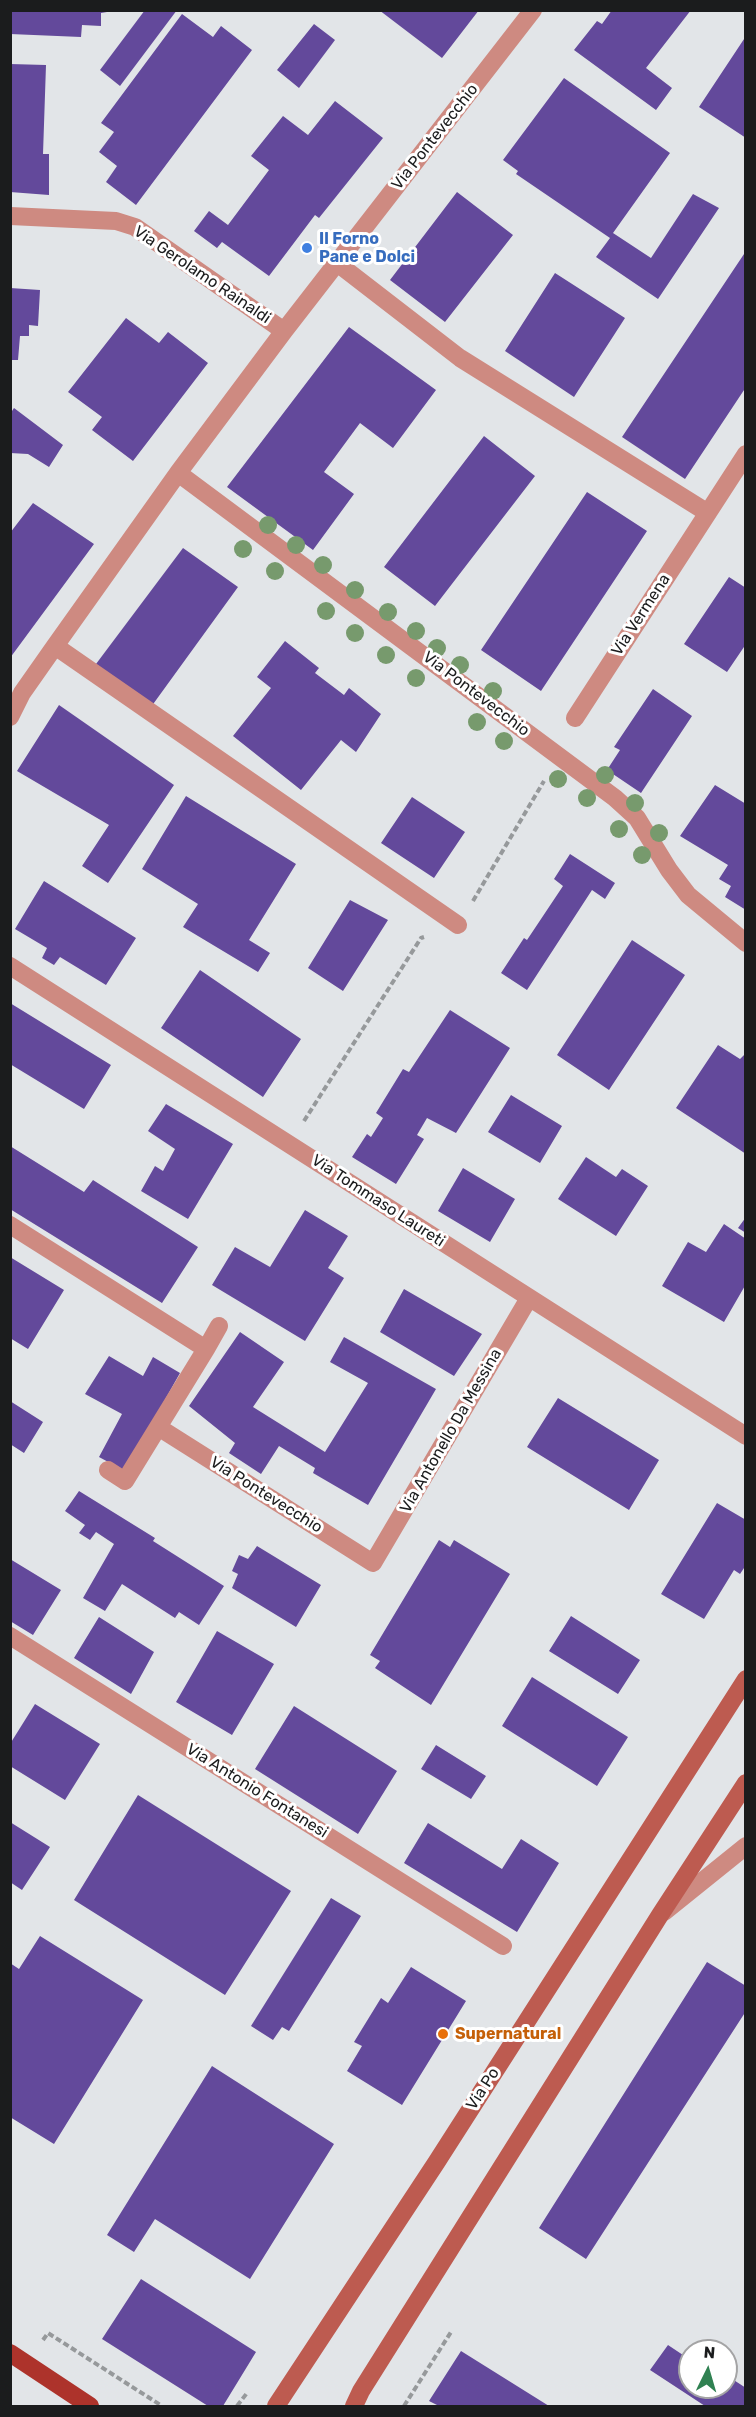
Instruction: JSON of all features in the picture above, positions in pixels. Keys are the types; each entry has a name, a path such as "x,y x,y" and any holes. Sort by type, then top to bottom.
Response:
{"main road":[{"name":"Via Po","path":"276,2406 436,2163 746,1679"},
{"path":"354,2406 373,2370 746,1783"},
{"path":"10,2353 90,2406"}],"street":[{"name":"Via Pontevecchio","path":"10,717 22,693 178,473 284,331 533,10"},
{"name":"Via Gerolamo Rainaldi","path":"10,216 116,221 135,227 284,331"},
{"path":"337,263 460,358 708,513"},
{"name":"Via Vermena","path":"575,718 746,454"},
{"name":"Via Pontevecchio","path":"178,473 615,798 637,818 669,870 688,894 746,943"},
{"path":"55,646 458,925"},
{"name":"Via Tommaso Laureti","path":"10,966 746,1436"},
{"path":"10,1225 206,1349"},
{"name":"Via Antonello Da Messina","path":"373,1563 529,1298"},
{"path":"108,1470 125,1481 219,1326"},
{"name":"Via Pontevecchio","path":"158,1427 373,1563"},
{"name":"Via Antonio Fontanesi","path":"10,1636 503,1946"},
{"path":"660,1915 746,1846"}],"path":[{"path":"289,1145 421,938 458,925 559,756"},
{"path":"404,2406 451,2332"},
{"path":"48,2333 162,2406"}],"building":[{"path":"10,10 107,10 107,12 101,13 101,26 82,25 81,37 10,34"},
{"path":"145,10 177,10 120,86 100,70"},
{"path":"379,10 479,10 442,58"},
{"path":"612,10 691,10 646,68 672,88 656,110 574,50 597,21 602,24"},
{"path":"182,14 213,37 221,26 252,50 136,205 106,182 117,166 99,152 114,132 101,123"},
{"path":"314,24 335,40 299,88 277,70"},
{"path":"746,36 746,138 699,107"},
{"path":"10,64 46,65 43,154 49,154 49,195 10,192"},
{"path":"564,78 670,153 613,233 651,258 693,194 719,208 658,299 596,257 610,238 516,174 518,171 503,160"},
{"path":"335,101 383,138 319,218 315,215 269,276 222,242 217,248 194,231 209,211 228,225 269,170 251,156 283,116 308,135"},
{"path":"457,192 513,235 445,322 390,280"},
{"path":"746,251 746,387 685,479 622,437"},
{"path":"555,273 625,318 574,397 505,351"},
{"path":"10,288 40,290 38,326 29,325 29,336 20,336 18,360 10,360"},
{"path":"126,318 159,343 168,332 208,363 133,461 92,430 102,417 68,392"},
{"path":"349,327 436,390 393,448 360,423 324,472 354,494 313,550 227,487"},
{"path":"14,408 63,445 49,467 28,454 10,453 10,414"},
{"path":"484,436 535,476 435,606 384,567"},
{"path":"587,492 647,531 541,691 481,650"},
{"path":"33,503 94,544 10,658 10,533"},
{"path":"183,548 238,587 151,707 96,664"},
{"path":"729,577 746,588 746,644 727,672 684,644"},
{"path":"285,641 319,668 315,673 344,695 349,688 381,714 356,752 341,740 301,790 233,736 271,688 257,677"},
{"path":"653,689 692,716 641,793 607,770 620,750 614,747"},
{"path":"59,705 174,785 108,883 82,866 109,825 17,771"},
{"path":"715,785 746,804 746,910 725,897 731,886 719,879 728,865 680,836"},
{"path":"186,796 296,864 249,940 270,953 258,972 183,927 198,904 142,869"},
{"path":"412,797 465,832 434,878 381,843"},
{"path":"570,854 615,883 605,899 592,890 527,990 501,973 524,938 527,940 563,886 554,879"},
{"path":"44,881 136,938 106,985 60,957 54,965 42,958 47,948 15,929"},
{"path":"350,900 388,920 343,991 308,968"},
{"path":"632,940 685,975 609,1090 557,1055"},
{"path":"200,970 301,1039 263,1097 161,1028"},
{"path":"10,1003 111,1065 84,1109 10,1064"},
{"path":"450,1010 510,1048 456,1133 427,1118 417,1135 424,1139 396,1184 352,1157 367,1134 371,1137 383,1118 376,1113 403,1069 409,1072"},
{"path":"718,1045 740,1059 746,1053 746,1154 676,1108"},
{"path":"511,1095 562,1126 540,1163 488,1132"},
{"path":"166,1104 233,1144 188,1219 141,1191 155,1166 163,1171 175,1149 148,1131"},
{"path":"10,1146 84,1192 93,1180 198,1247 162,1303 10,1209"},
{"path":"586,1157 616,1177 622,1169 648,1186 616,1236 558,1199"},
{"path":"463,1168 515,1199 490,1242 438,1211"},
{"path":"305,1210 348,1236 328,1268 344,1278 305,1341 212,1285 235,1247 270,1267"},
{"path":"746,1217 746,1233 738,1228"},
{"path":"724,1224 746,1239 746,1284 724,1322 662,1286 688,1242 706,1252"},
{"path":"10,1257 64,1290 28,1349 10,1338"},
{"path":"404,1289 482,1334 454,1376 380,1332"},
{"path":"240,1332 284,1362 253,1407 325,1452 368,1383 330,1362 344,1337 436,1389 368,1505 313,1473 315,1468 279,1446 261,1474 229,1453 235,1443 189,1406"},
{"path":"109,1356 143,1376 153,1357 180,1373 125,1471 99,1457 122,1414 85,1394"},
{"path":"558,1398 659,1460 629,1510 527,1447"},
{"path":"10,1401 43,1422 24,1453 10,1444"},
{"path":"79,1491 155,1538 153,1541 224,1586 199,1625 179,1612 175,1618 122,1584 105,1611 83,1598 114,1544 96,1532 90,1540 79,1533 85,1525 65,1511"},
{"path":"717,1503 746,1520 746,1565 740,1574 734,1570 704,1619 661,1594"},
{"path":"439,1540 450,1547 454,1540 510,1574 431,1705 375,1668 380,1661 370,1655"},
{"path":"257,1546 321,1585 296,1627 232,1588 238,1574 232,1571 239,1555 248,1559"},
{"path":"10,1559 61,1590 33,1635 10,1621"},
{"path":"571,1616 640,1660 618,1694 549,1651"},
{"path":"99,1617 154,1652 131,1694 74,1658"},
{"path":"217,1631 274,1664 232,1735 176,1702"},
{"path":"532,1677 628,1737 597,1786 502,1726"},
{"path":"35,1704 100,1744 65,1800 10,1766 10,1744"},
{"path":"294,1706 397,1771 358,1834 255,1769"},
{"path":"436,1745 486,1776 471,1799 421,1769"},
{"path":"138,1795 291,1891 225,1995 74,1900"},
{"path":"10,1822 50,1847 22,1890 10,1882"},
{"path":"428,1823 502,1869 521,1839 559,1863 517,1932 404,1863"},
{"path":"331,1898 361,1916 289,2031 282,2027 273,2040 251,2026"},
{"path":"40,1936 143,2000 54,2144 10,2117 10,1963 19,1969"},
{"path":"707,1962 746,1986 746,2011 586,2259 539,2228"},
{"path":"411,1967 466,2001 402,2105 347,2071 362,2046 354,2042 381,1998 388,2003"},
{"path":"212,2066 334,2144 250,2279 155,2219 134,2252 107,2235"},
{"path":"141,2279 256,2352 223,2406 208,2406 102,2339"},
{"path":"668,2345 678,2352 678,2388 650,2370"},
{"path":"461,2351 549,2406 439,2406 429,2401"},
{"path":"738,2383 746,2388 746,2406 705,2406 694,2399 738,2399"}],"place":[{"name":"Il Forno Pane e Dolci","path":"307,248"},
{"name":"Supernatural","path":"443,2034"}]}
